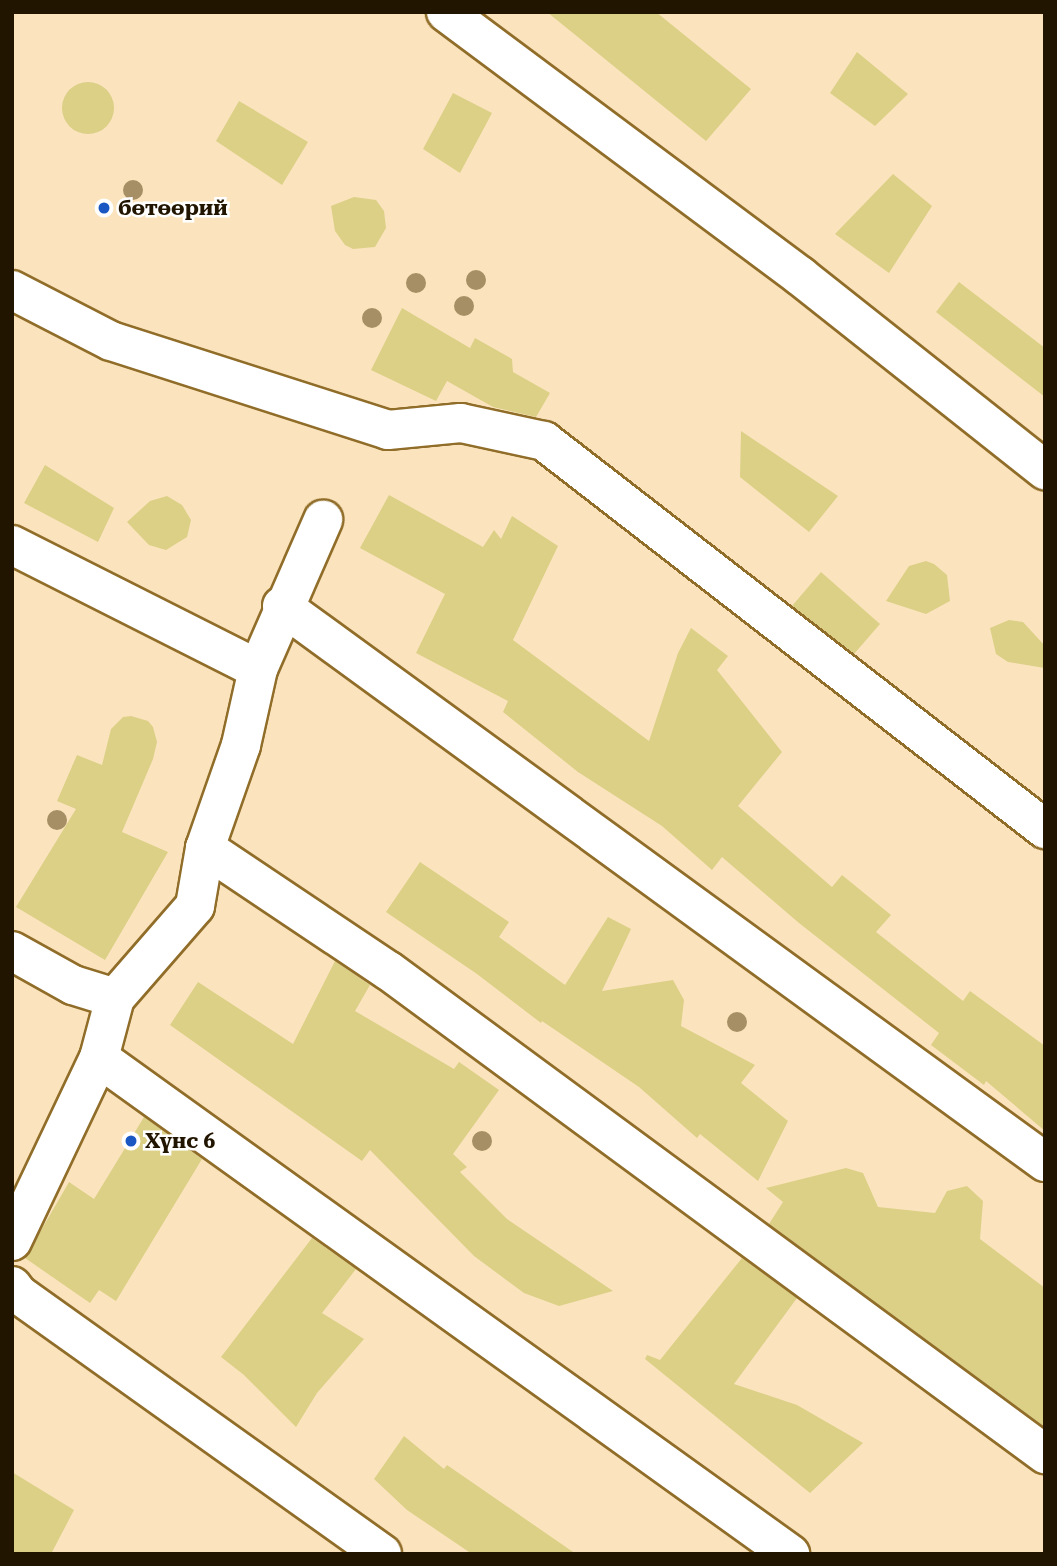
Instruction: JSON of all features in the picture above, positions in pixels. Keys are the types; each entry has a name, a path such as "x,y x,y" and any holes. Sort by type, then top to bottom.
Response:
{"street":[{"path":"446,12 800,276 1045,470"},
{"path":"12,290 111,341 387,430 461,423 544,440 1045,830"},
{"path":"12,1241 99,1058 115,998 195,906 205,848 241,745 258,669 282,607 323,520"},
{"path":"12,545 258,669"},
{"path":"282,607 1045,1162"},
{"path":"205,848 389,971 1045,1454"},
{"path":"12,951 73,985 115,998"},
{"path":"99,1058 790,1554"},
{"path":"14,1291 382,1554"}],"building":[{"path":"547,12 656,12 751,89 706,141"},
{"path":"857,52 908,94 875,126 830,93"},
{"path":"88,82 107,89 114,108 107,127 88,134 69,127 62,108 69,89"},
{"path":"453,93 492,113 460,173 423,149"},
{"path":"239,101 308,142 282,185 216,141"},
{"path":"893,174 932,206 889,273 835,234"},
{"path":"354,197 376,200 384,211 386,228 375,247 353,249 345,245 335,231 331,206"},
{"path":"959,282 1045,348 1045,397 936,312"},
{"path":"402,308 470,348 475,338 512,359 513,372 550,393 536,417 493,407 447,381 436,401 371,370"},
{"path":"741,431 838,496 809,532 740,477"},
{"path":"45,465 114,508 98,542 24,503"},
{"path":"389,495 483,547 494,530 501,539 512,516 558,546 513,640 649,741 678,653 691,628 728,656 717,670 782,752 738,806 832,887 842,875 891,915 876,932 963,1001 970,991 1045,1046 1045,1131 986,1081 984,1085 931,1045 939,1033 799,923 722,857 712,870 662,826 578,772 503,712 508,701 416,653 445,594 360,548"},
{"path":"167,496 182,505 191,520 187,537 166,550 149,545 127,522 150,501"},
{"path":"926,561 947,575 950,601 926,614 886,601 909,566"},
{"path":"821,572 880,624 854,654 792,606"},
{"path":"1009,620 1023,622 1045,646 1045,668 1008,662 996,654 990,628"},
{"path":"131,716 148,721 153,727 157,742 153,759 122,832 168,852 105,960 16,907 76,809 57,801 77,755 102,765 111,729 123,717"},
{"path":"420,862 509,922 499,937 565,985 608,917 631,929 602,991 673,980 684,1000 681,1026 755,1065 741,1083 788,1121 758,1181 700,1134 697,1138 639,1087 542,1021 541,1023 477,974 386,912"},
{"path":"335,961 370,985 355,1011 454,1069 459,1062 499,1090 453,1154 467,1167 460,1172 507,1219 613,1291 559,1306 524,1293 474,1256 370,1150 362,1161 170,1025 198,982 293,1044"},
{"path":"144,1117 202,1159 116,1301 99,1290 90,1303 25,1258 69,1182 94,1199"},
{"path":"846,1168 863,1173 878,1207 935,1213 947,1191 967,1186 983,1201 980,1239 1045,1288 1045,1427 769,1224 783,1202 766,1188"},
{"path":"312,1238 356,1269 322,1313 364,1339 317,1393 296,1427 244,1375 221,1357"},
{"path":"742,1258 797,1298 734,1384 797,1405 863,1443 810,1493 645,1359 647,1355 660,1360"},
{"path":"404,1436 444,1469 447,1465 576,1554 472,1554 407,1510 374,1479"},
{"path":"12,1472 74,1510 51,1554 12,1554"}],"place":[{"name":"бөтөөрий","path":"104,208"},
{"name":"Хүнс 6","path":"131,1141"}]}
